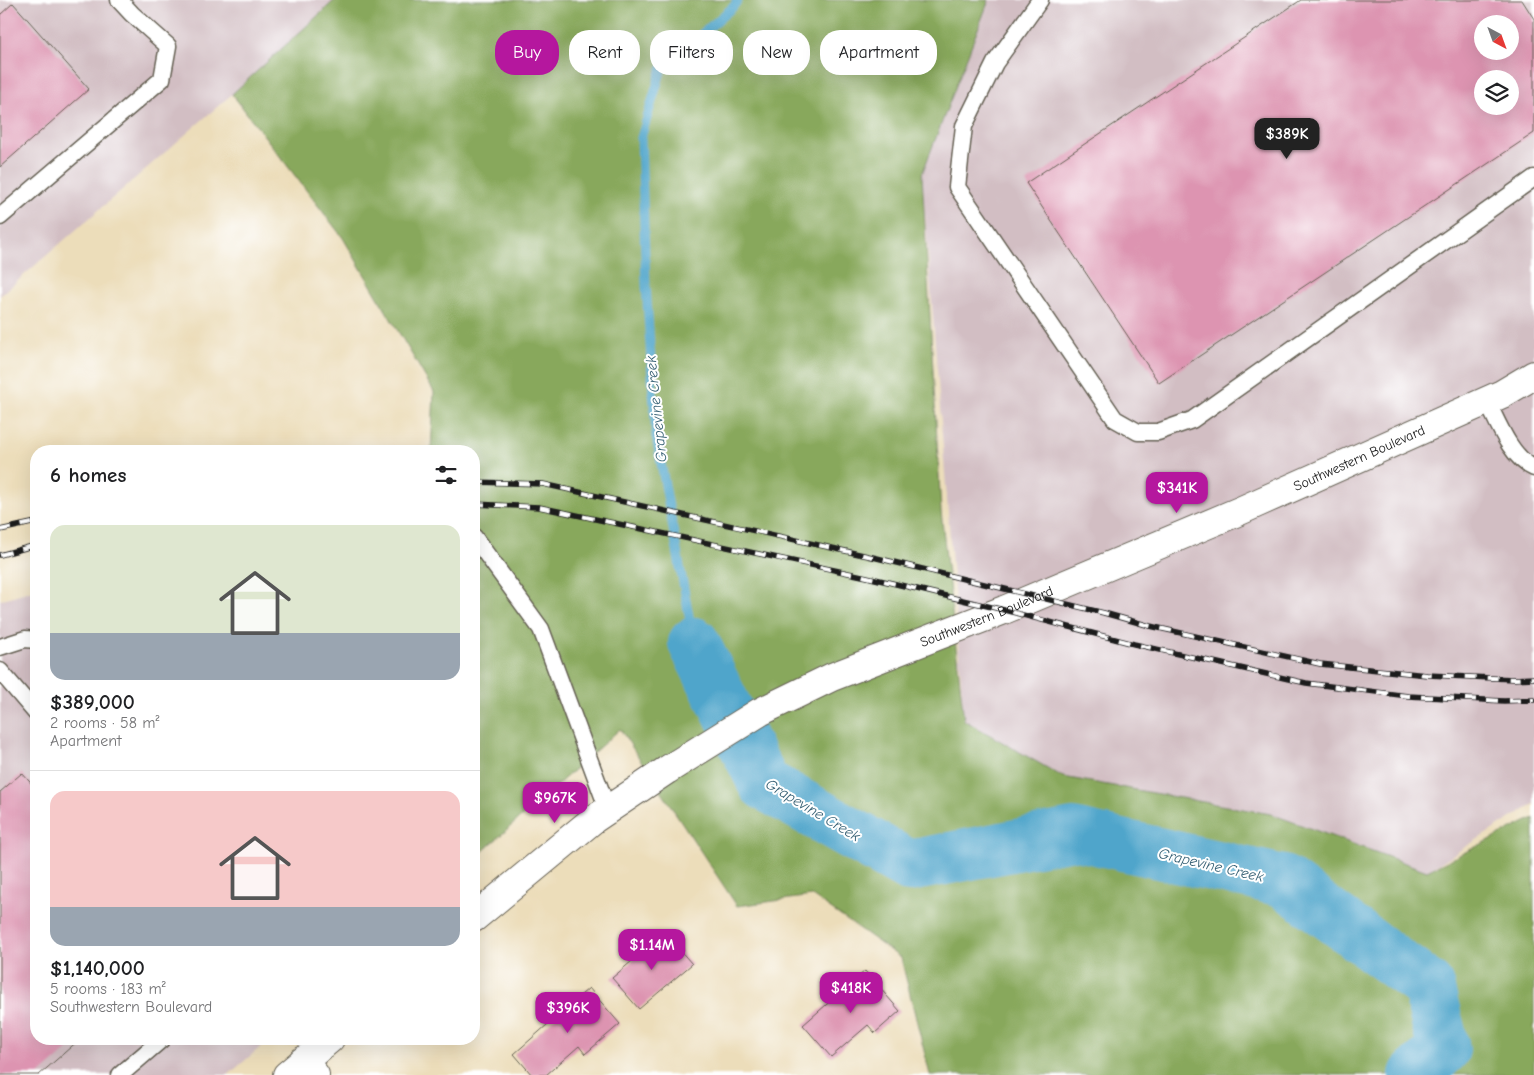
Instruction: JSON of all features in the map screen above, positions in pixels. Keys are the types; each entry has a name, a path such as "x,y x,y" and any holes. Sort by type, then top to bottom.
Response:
{"street":[{"name":"Southwestern Boulevard","path":"480,913 594,819 667,770 760,712 832,677 1004,610 1242,510 1487,401 1534,375"},
{"path":"302,1070 325,1045"}],"lane":[{"path":"0,217 162,79 168,46 119,0"},
{"path":"1040,0 994,62 964,126 957,187 1115,419 1138,432 1158,432 1192,420 1534,178"},
{"path":"1487,401 1518,459 1534,468"},
{"path":"480,545 540,629 608,810"},
{"path":"0,647 25,639 30,639"},
{"path":"0,671 30,706"},
{"path":"120,1075 155,1045"}],"shaded area":[{"path":"0,0 335,0 232,94 0,296"},
{"path":"989,0 1534,0 1534,804 1427,871 1271,814 1063,777 964,720 922,174"},
{"path":"30,591 30,1045 263,1045 228,1075 0,1075 0,600"}],"green space":[{"path":"335,0 989,0 922,174 941,511 964,720 1063,777 1271,814 1427,871 1534,818 1534,1075 930,1075 901,958 812,896 737,906 620,729 480,854 480,445 431,445 434,392 343,238 232,94"}],"building":[{"path":"1301,0 1522,0 1534,19 1534,133 1159,383 1026,183"},
{"path":"13,3 89,89 0,167 0,15"},
{"path":"22,773 30,782 30,1045 73,1045 39,1075 0,1075 0,792"},
{"path":"665,933 692,964 639,1009 612,978"},
{"path":"865,971 900,1011 875,1033 868,1025 831,1057 803,1025"},
{"path":"589,988 620,1024 585,1054 579,1046 546,1075 532,1075 514,1054"}],"waterway":[{"name":"Grapevine Creek","path":"694,643 656,436 646,285 641,138 662,68 733,7 738,0"},
{"name":"Grapevine Creek","path":"694,643 764,784 909,866 1073,834 1283,881 1428,986 1444,1049 1415,1075"}],"railway":[{"path":"480,482 543,484 877,558 1150,626 1320,664 1427,675 1514,679 1534,678"},
{"path":"480,504 539,507 867,577 1134,644 1306,683 1408,696 1504,701 1534,700"},
{"path":"0,530 30,523"},
{"path":"0,555 30,547"}]}
